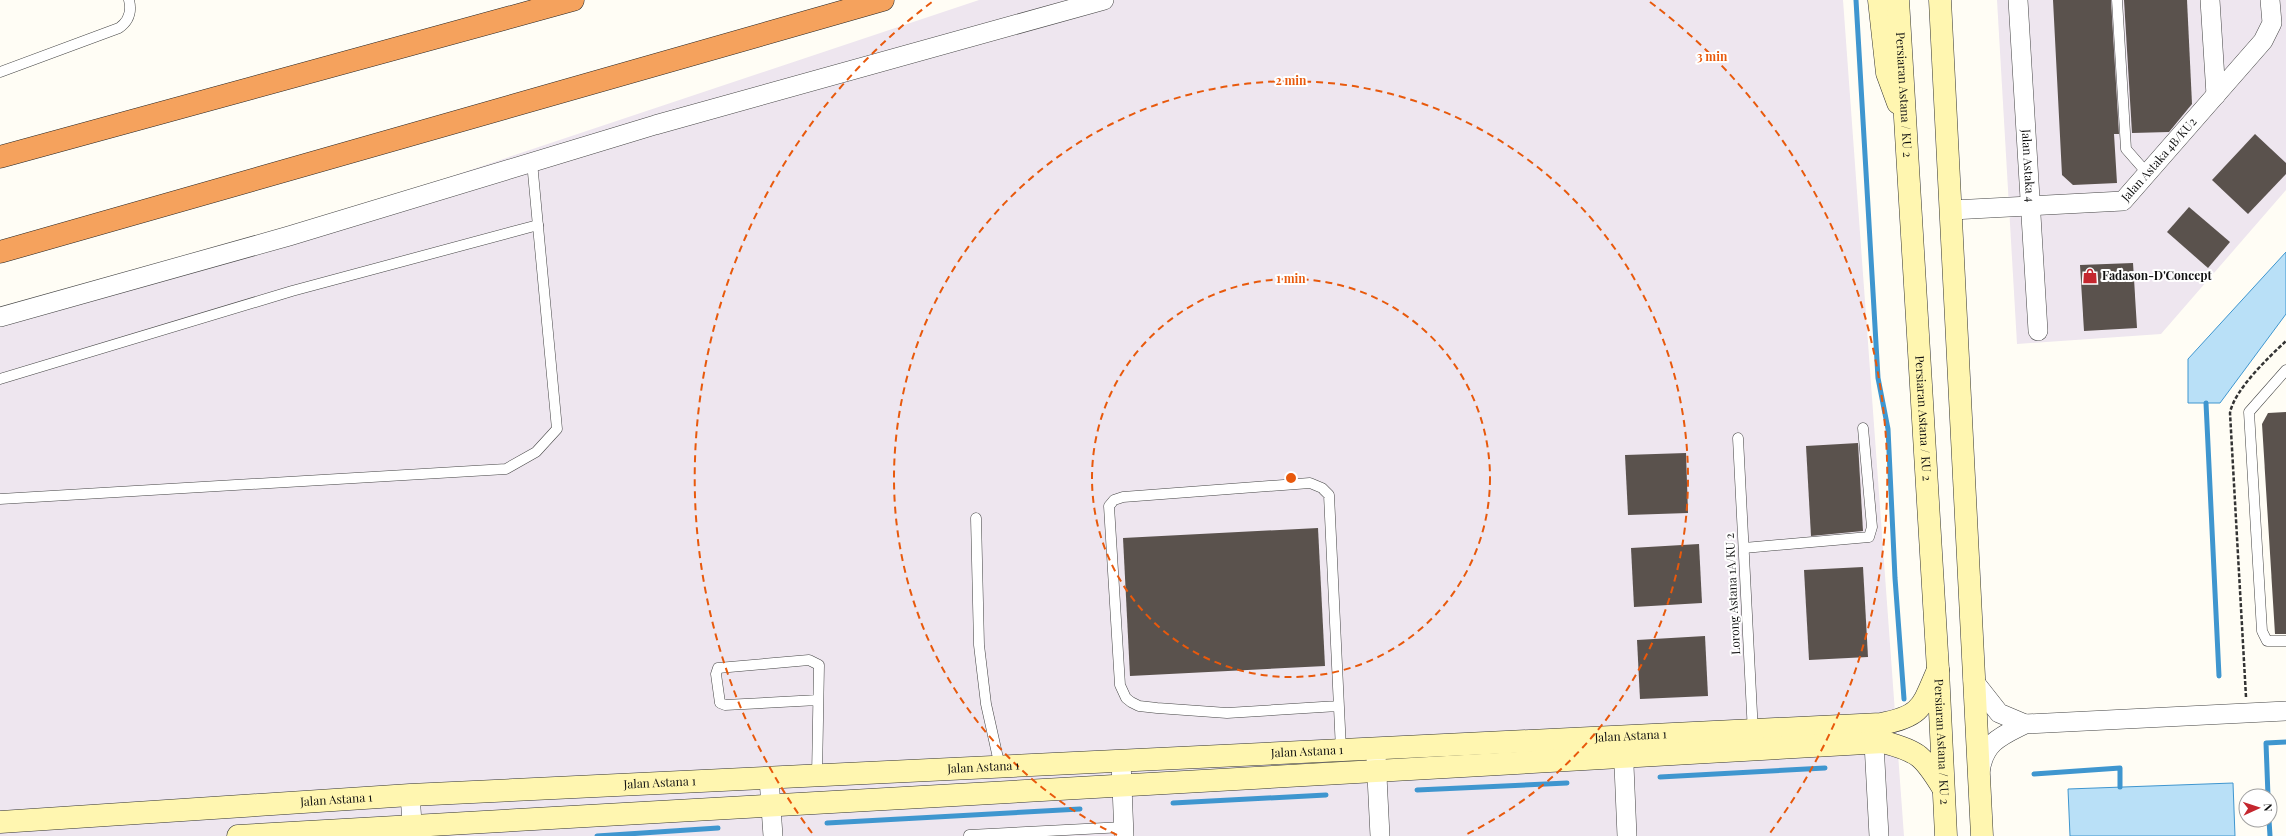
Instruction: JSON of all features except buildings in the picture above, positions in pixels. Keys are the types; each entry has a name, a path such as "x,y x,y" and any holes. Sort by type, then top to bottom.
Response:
{"highway":[{"path":"0,157 573,0"},
{"path":"0,252 883,0"}],"street":[{"path":"0,317 296,233 655,125 1104,0"},
{"path":"1879,0 1886,73 1906,122"},
{"name":"Persiaran Astana / KU 2","path":"1898,0 1938,670 1946,836"},
{"path":"1940,0 1952,210 1973,680 1982,836"},
{"name":"Jalan Astaka 4","path":"2018,0 2038,331"},
{"path":"2210,0 2216,95"},
{"name":"Jalan Astaka 4B/KU2","path":"1952,210 2123,201 2270,31 2272,23 2270,0"},
{"name":"Jalan Astana 1","path":"238,836 412,831 771,805 1377,771 1623,747 1754,740 1899,721 1911,716 1922,706 1938,670"},
{"path":"1973,680 1999,713 2025,724"},
{"path":"1979,785 1981,764 1986,750 2004,734 2025,724 2286,711"},
{"name":"Jalan Astana 1","path":"1754,740 1883,742 1916,753 1928,764 1943,788"},
{"path":"1874,743 1879,836"},
{"path":"1623,747 1628,836"},
{"name":"Jalan Astana 1","path":"0,822 410,796 1341,750 1623,747"},
{"path":"1375,749 1380,836"},
{"path":"1121,761 1124,831"},
{"path":"769,778 773,836"},
{"path":"410,796 412,831"}],"lane":[{"path":"0,72 119,28 127,22 131,8 129,0"},
{"path":"2117,0 2126,149 2148,173"},
{"path":"0,499 506,469 536,452 557,429 532,162"},
{"path":"0,379 292,291 538,225"},
{"path":"2286,370 2249,412 2262,631 2267,641 2286,641"},
{"path":"1744,548 1869,537 1872,527 1863,428"},
{"name":"Lorong Astana 1A/KU 2","path":"1738,438 1754,740"},
{"path":"1338,706 1227,713 1139,706 1126,698 1120,685 1109,506 1114,500 1123,497 1310,484 1322,488 1329,495 1341,750"},
{"path":"976,518 979,645 986,704 1000,767"},
{"path":"818,700 726,705 720,703 716,674 718,668 809,660 819,665 818,776"},
{"path":"969,835 1124,831"}],"shaded area":[{"path":"979,0 1843,0 1904,836 0,836 0,327"},
{"path":"1997,0 2286,0 2286,190 2161,334 2017,344"}],"water":[{"path":"2286,252 2286,314 2220,403 2188,403 2188,359"},
{"path":"2233,783 2235,836 2070,836 2068,789"}],"waterway":[{"path":"1856,0 1878,378 1888,429 1895,578 1904,699"},
{"path":"2206,403 2219,676"},
{"path":"2268,788 2266,743 2286,742"},
{"path":"1660,777 1825,768"},
{"path":"2034,774 2120,768 2120,787"},
{"path":"1417,790 1567,783"},
{"path":"1173,803 1326,795"},
{"path":"827,823 1080,809"},
{"path":"597,836 718,828"},
{"path":"2270,828 2270,836"}],"place":[{"name":"Fadason-D'Concept","path":"2090,276"}]}
